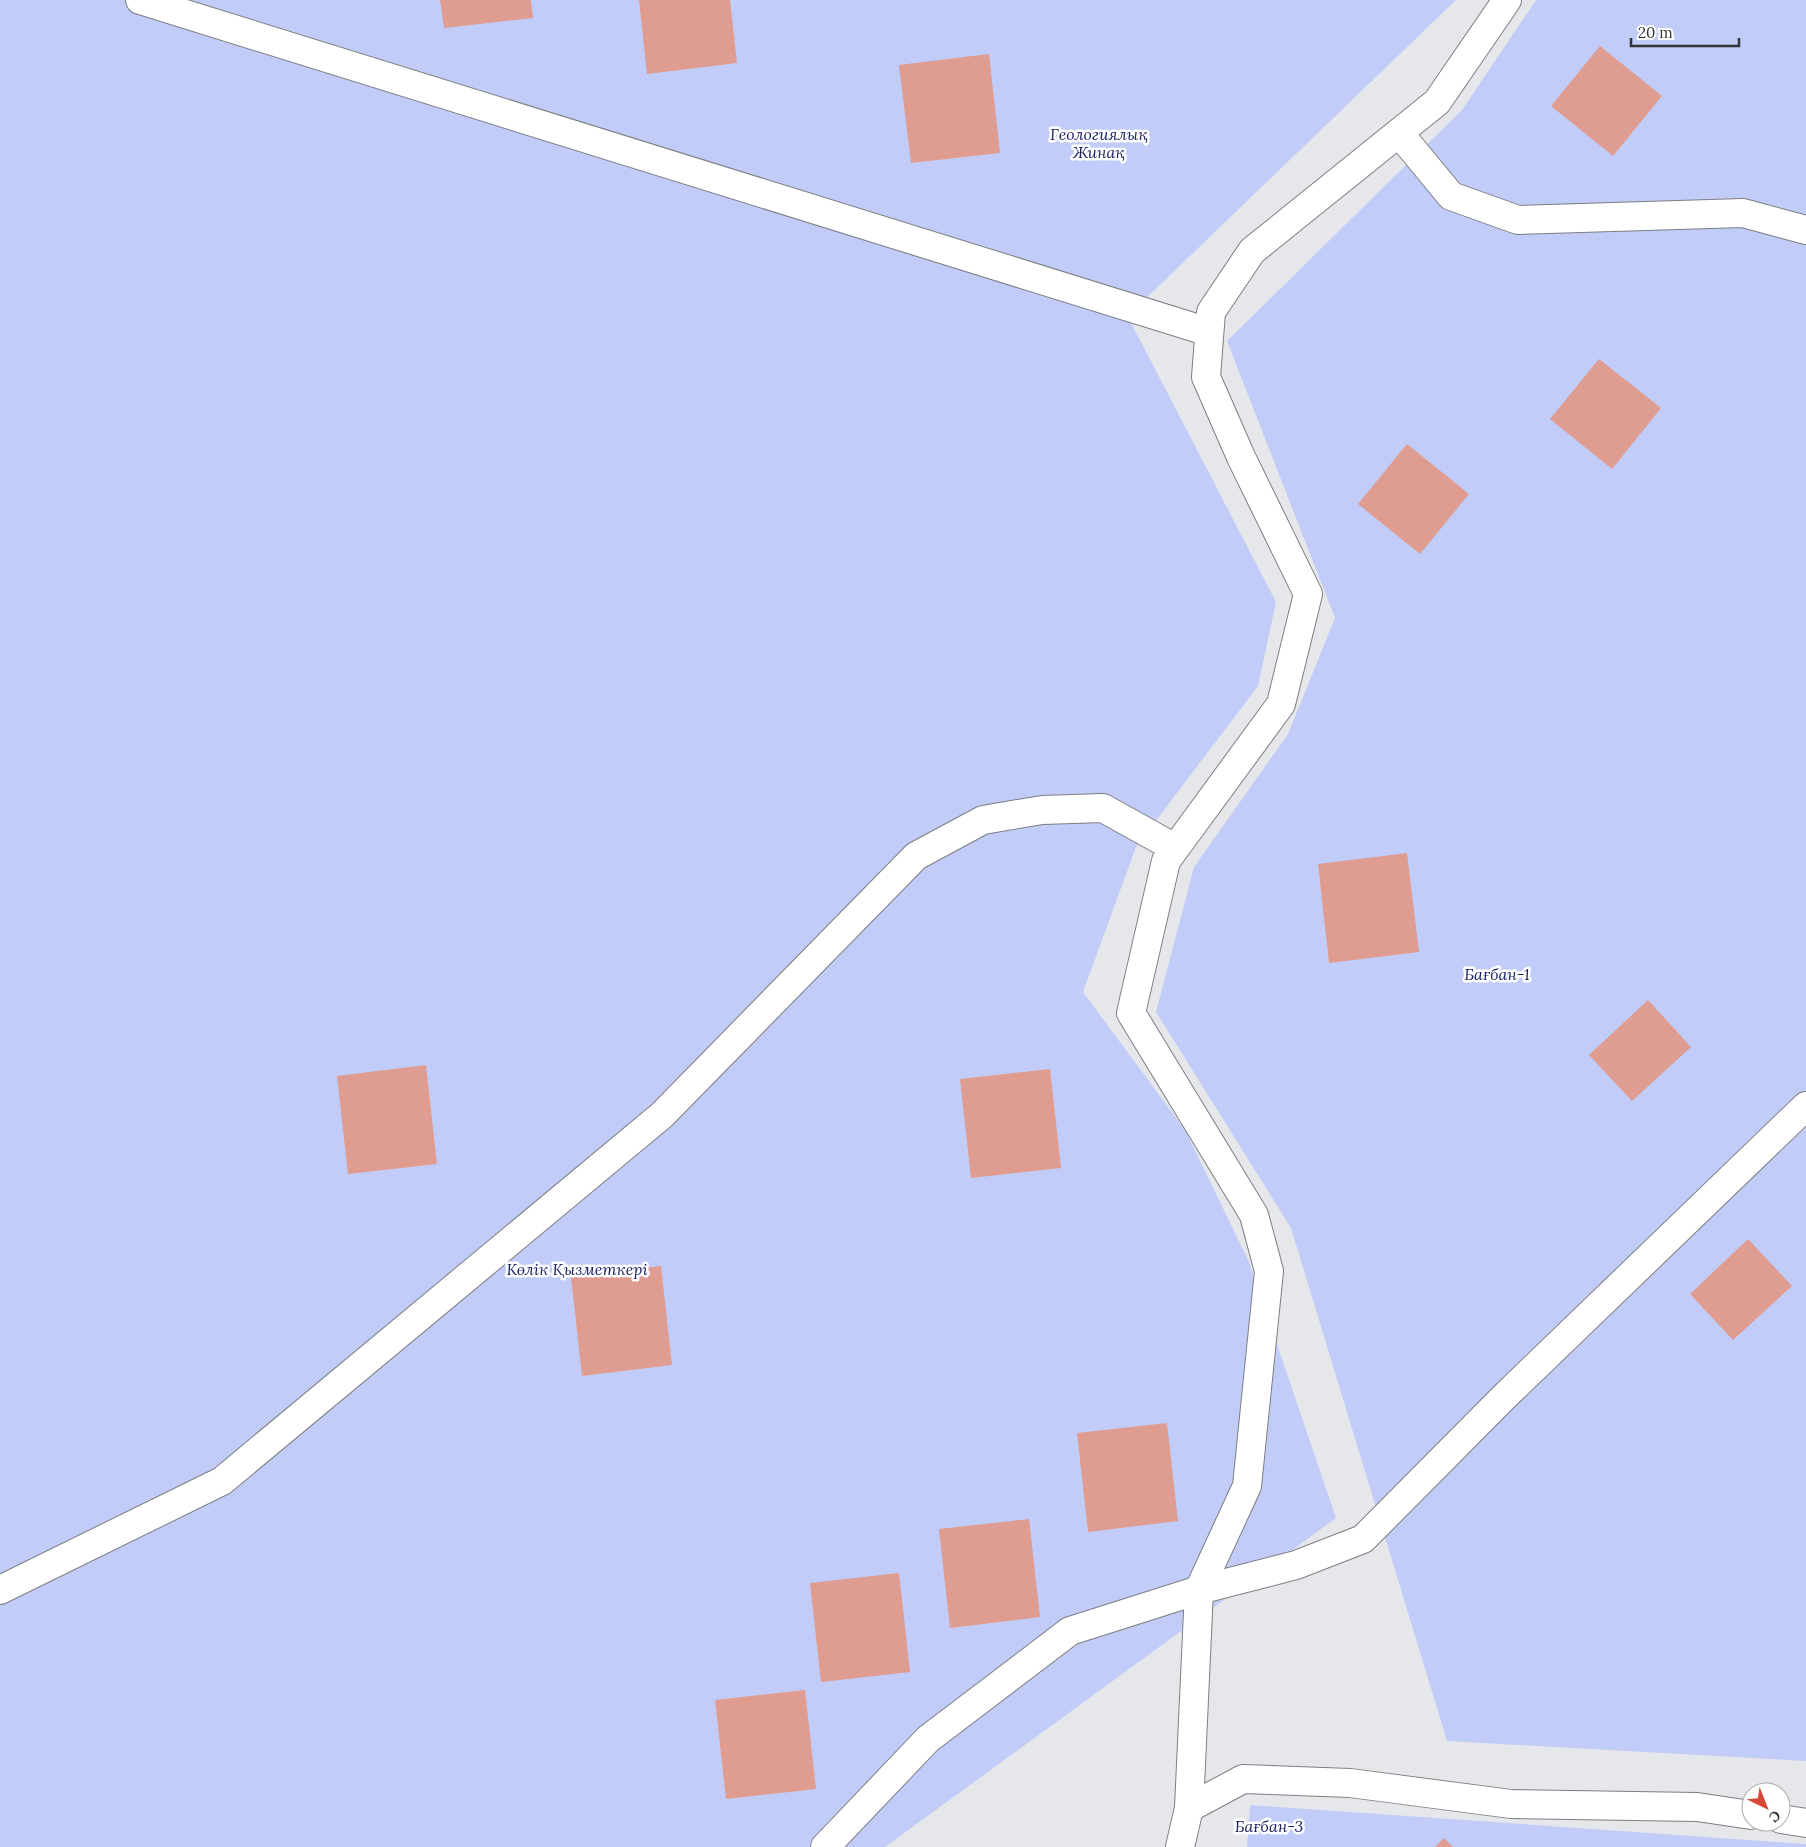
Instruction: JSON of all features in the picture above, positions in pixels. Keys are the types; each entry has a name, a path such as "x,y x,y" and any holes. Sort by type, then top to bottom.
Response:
{"street":[{"path":"140,0 1209,332"},
{"path":"1180,1847 1189,1808 1199,1590 1248,1486 1268,1271 1254,1215 1131,1013 1166,861 1281,704 1308,594 1241,457 1206,377 1210,312 1252,251 1437,102 1507,0"},
{"path":"1399,133 1451,196 1518,220 1743,213 1806,230"},
{"path":"0,1590 222,1481 662,1115 916,856 982,820 1042,810 1102,808 1175,848"},
{"path":"825,1847 928,1738 1070,1630 1199,1590 1296,1565 1363,1539 1504,1397 1806,1106"},
{"path":"1189,1808 1243,1779 1350,1783 1511,1804 1697,1807 1741,1814"},
{"path":"1791,1821 1806,1823"}],"green space":[{"name":"Көлік Қызметкері","path":"0,0 128,0 1128,317 1276,602 1258,686 1136,847 1083,992 1185,1130 1249,1262 1336,1518 885,1847 0,1847"},
{"name":"Геологиялық Жинақ","path":"181,0 1456,0 1138,306"},
{"name":"Бағбан-1","path":"1536,0 1806,0 1806,1761 1447,1741 1291,1228 1156,1012 1194,867 1288,734 1335,618 1227,341 1462,110"},
{"name":"Бағбан-3","path":"1250,1805 1806,1844 1806,1847 1247,1847"}],"building":[{"path":"440,0 531,0 533,18 444,28"},
{"path":"639,0 730,0 737,63 647,74"},
{"path":"1600,46 1662,96 1613,156 1551,106"},
{"path":"989,54 1000,153 911,163 899,65"},
{"path":"1599,359 1661,408 1612,469 1550,419"},
{"path":"1407,444 1469,494 1420,554 1358,504"},
{"path":"1407,853 1419,952 1329,963 1318,864"},
{"path":"1648,1000 1691,1047 1632,1101 1589,1055"},
{"path":"426,1065 437,1164 348,1174 337,1076"},
{"path":"1050,1069 1061,1168 971,1178 960,1079"},
{"path":"1748,1239 1792,1286 1733,1340 1690,1294"},
{"path":"661,1266 672,1365 582,1376 571,1277"},
{"path":"1167,1423 1178,1521 1088,1532 1077,1433"},
{"path":"1029,1519 1040,1617 950,1628 939,1529"},
{"path":"899,1573 910,1672 821,1682 810,1583"},
{"path":"805,1690 816,1789 726,1799 715,1700"},
{"path":"1444,1838 1453,1847 1435,1847"}]}
